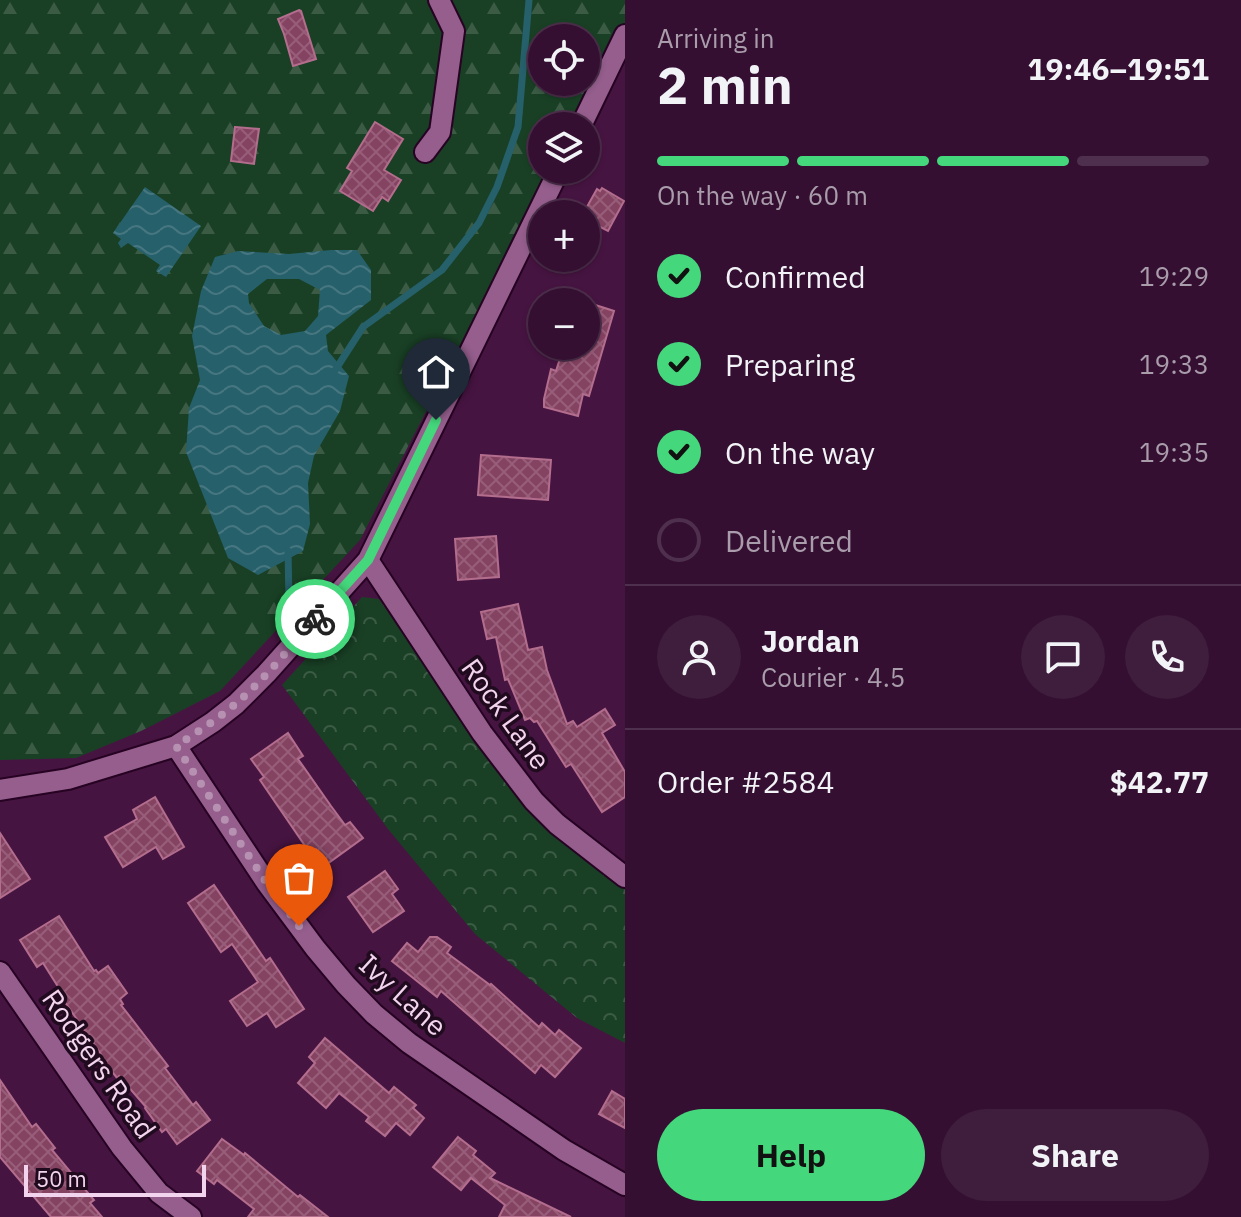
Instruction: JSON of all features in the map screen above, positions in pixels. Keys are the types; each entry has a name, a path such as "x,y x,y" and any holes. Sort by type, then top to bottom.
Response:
{"street":[{"path":"425,152 440,132 454,31 439,0"},
{"path":"588,112 624,39"},
{"path":"0,790 68,779 176,746 236,704 266,674 368,560 552,184"},
{"name":"Rock Lane","path":"368,560 482,733 534,801 557,824 625,877"},
{"name":"Ivy Lane","path":"176,746 282,904 315,948 374,1014 409,1043 564,1150 625,1185"},
{"name":"Rodgers Road","path":"0,972 122,1148 159,1193 191,1217"}],"green space":[{"path":"0,0 625,0 625,38 600,80 600,24 528,24 528,96 591,96 581,112 528,112 528,184 543,184 535,200 528,200 528,213 360,540 220,691 141,731 76,758 0,760"},
{"path":"362,597 379,599 517,797 573,848 625,888 625,1043 577,1018 475,934 388,829 282,685"}],"water":[{"path":"145,187 201,226 166,277 156,271 160,265 128,243 121,248 118,243 121,239 113,233"},
{"path":"357,250 371,270 371,300 326,335 328,351 349,376 340,411 314,456 308,483 310,524 303,551 258,575 228,558 186,452 189,408 200,380 192,336 201,291 215,257 238,251 289,254","holes":["267,279 299,279 320,290 318,316 305,331 281,335 264,326 249,303 248,294"]}],"building":[{"path":"299,10 316,59 293,66 278,19"},
{"path":"375,122 403,139 384,170 401,180 388,201 382,197 373,211 340,191 352,171 347,168"},
{"path":"235,127 259,129 254,164 231,161"},
{"path":"602,188 624,201 608,231 600,227 600,200 591,200 597,189 600,191"},
{"path":"600,306 614,311 600,359"},
{"path":"560,360 600,360 589,396 583,394 578,416 544,407 551,369 556,371"},
{"path":"481,455 551,460 548,500 478,495"},
{"path":"496,536 499,577 458,580 455,539"},
{"path":"518,604 528,650 542,647 567,724 573,721 577,727 605,709 615,725 602,733 625,772 625,797 602,812 571,764 566,767 537,721 530,718 525,720 508,679 505,680 496,637 487,639 481,612"},
{"path":"288,733 303,756 298,759 331,806 345,825 350,822 363,838 327,864 316,849 310,853 260,780 264,777 251,759"},
{"path":"155,797 184,847 163,859 156,847 123,867 105,837 137,819 133,810"},
{"path":"0,833 30,879 0,898"},
{"path":"385,871 398,889 392,894 404,911 373,932 348,897"},
{"path":"214,885 266,961 270,958 304,1009 276,1027 267,1013 247,1026 230,1001 258,982 232,944 221,952 188,903"},
{"path":"59,916 94,971 98,973 108,966 127,993 120,999 121,1005 168,1066 165,1068 193,1105 196,1102 210,1120 177,1144 166,1129 162,1132 146,1107 99,1055 43,963 37,967 20,940"},
{"path":"430,937 437,937 451,947 447,953 491,984 539,1027 542,1023 555,1035 559,1030 581,1048 555,1077 541,1065 535,1073 441,991 437,997 392,961 407,943 418,952"},
{"path":"325,1038 389,1093 394,1087 416,1105 413,1108 424,1118 410,1135 396,1123 385,1136 366,1121 369,1117 339,1093 326,1108 298,1083 315,1063 309,1057"},
{"path":"0,1080 32,1127 36,1124 55,1148 52,1150 94,1200 90,1203 102,1217 51,1217 0,1157"},
{"path":"612,1091 625,1099 625,1128 599,1114"},
{"path":"458,1137 476,1151 473,1155 495,1173 490,1178 571,1217 499,1217 505,1205 471,1178 461,1190 433,1167"},
{"path":"222,1139 328,1217 248,1217 254,1209 217,1180 214,1184 197,1171"}],"waterway":[{"path":"334,372 363,327 442,270 479,223 497,187 518,127 529,0"},
{"path":"288,551 289,601"}],"way so far":[{"path":"299,926 266,882 176,746 236,704 315,619"}],"route":[{"path":"315,619 368,560 436,420"}]}
